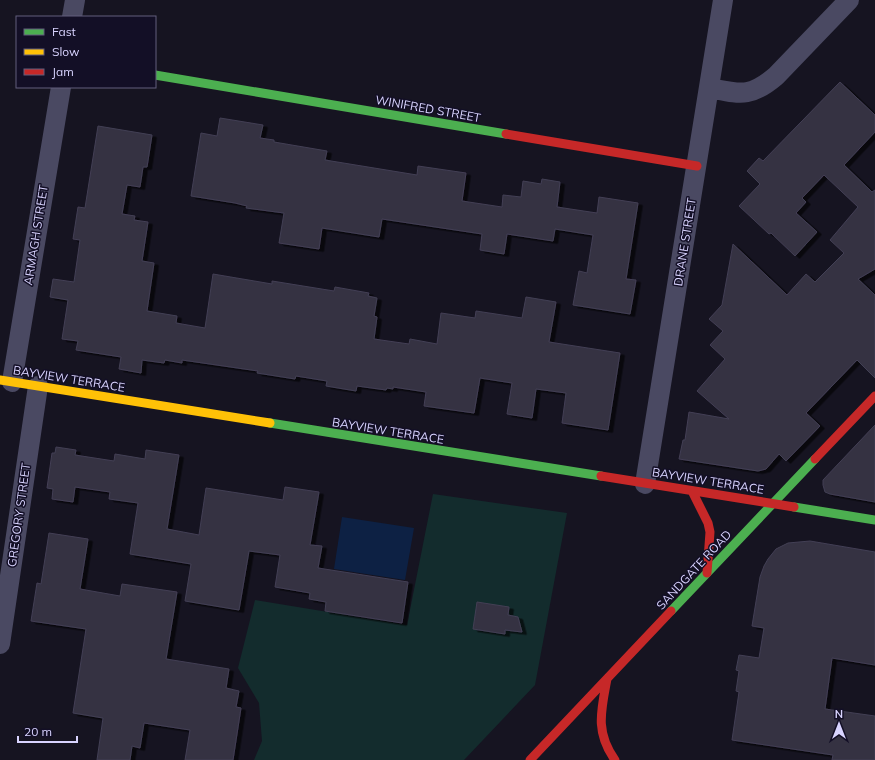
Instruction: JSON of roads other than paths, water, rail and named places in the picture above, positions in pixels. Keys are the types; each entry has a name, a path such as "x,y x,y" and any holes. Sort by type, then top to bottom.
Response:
{"main road":[{"name":"WINIFRED STREET","path":"156,75 697,166"},
{"name":"BAYVIEW TERRACE","path":"6,381 875,520"},
{"name":"SANDGATE ROAD","path":"530,760 875,396"},
{"path":"692,491 706,518 710,532 707,573"},
{"path":"607,679 600,716 601,728 608,750 615,760"}],"street":[{"path":"72,16 75,0"},
{"name":"DRANE STREET","path":"645,484 723,0"},
{"path":"709,88 747,93 764,87 848,0"},
{"name":"ARMAGH STREET","path":"6,381 61,88"},
{"name":"GREGORY STREET","path":"0,644 38,386"}],"water":[{"path":"342,517 414,528 405,580 334,569"}]}
